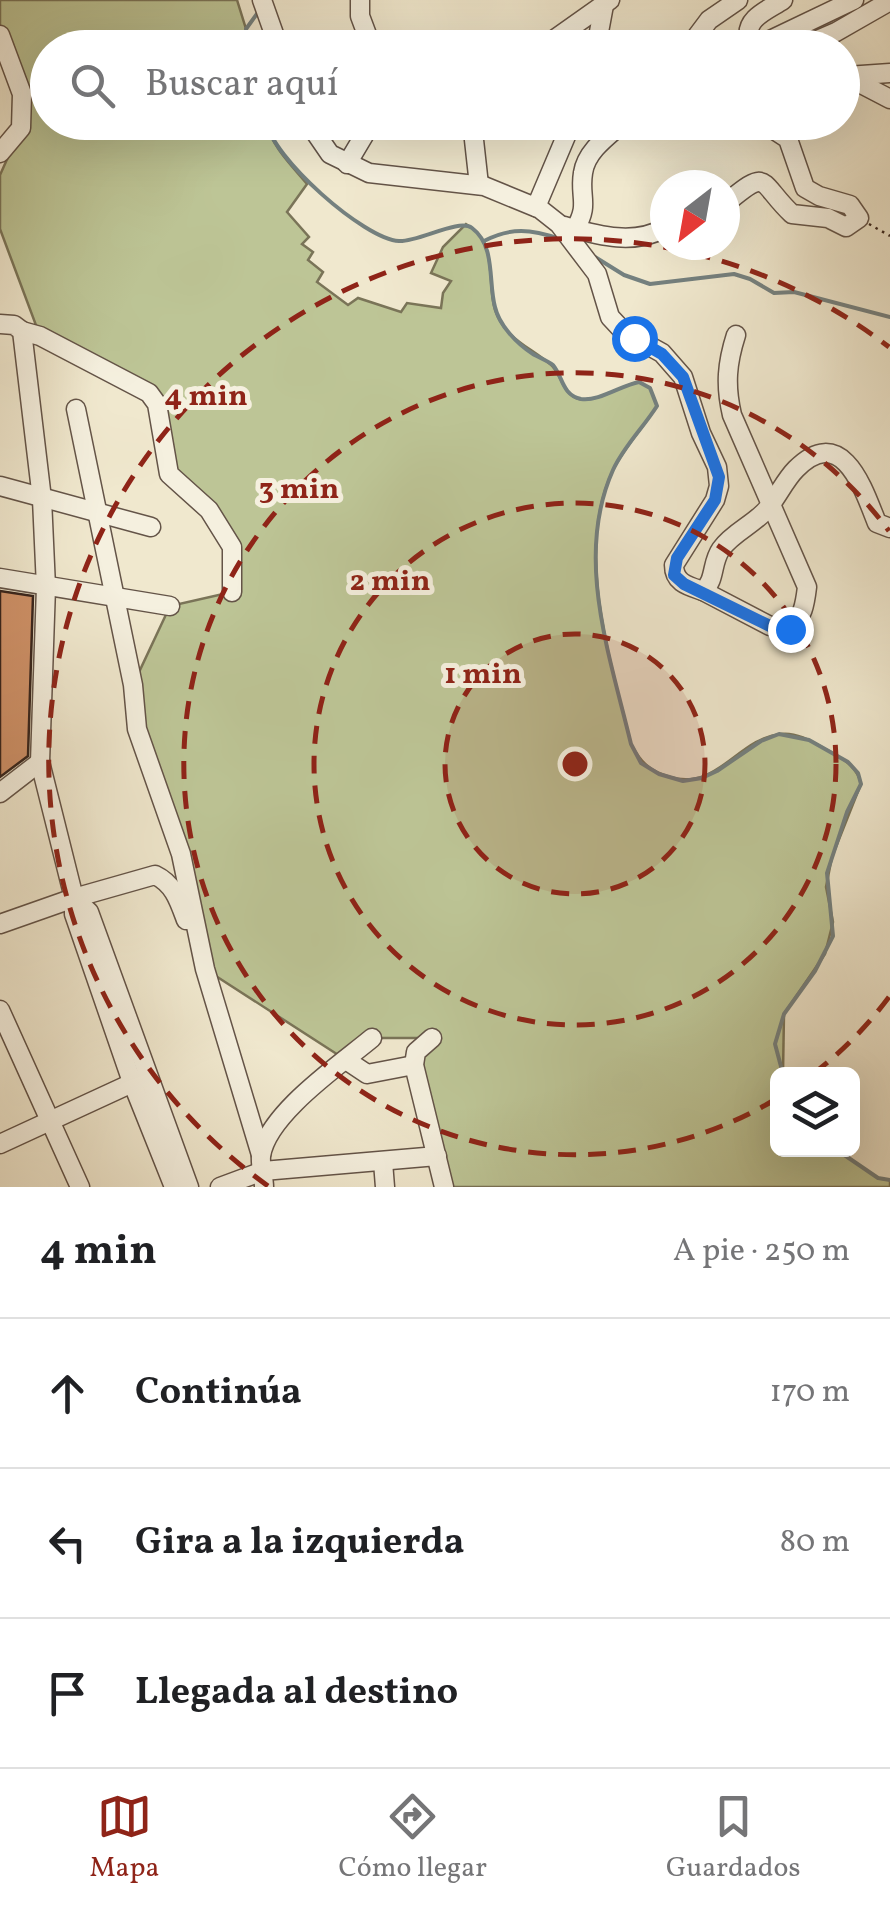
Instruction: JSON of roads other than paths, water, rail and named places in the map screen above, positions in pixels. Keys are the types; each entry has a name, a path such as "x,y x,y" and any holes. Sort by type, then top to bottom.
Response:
{"street":[{"path":"265,8 282,0"},
{"path":"360,0 365,30"},
{"path":"702,30 738,0"},
{"path":"748,30 752,20 783,0"},
{"path":"791,30 854,0"},
{"path":"839,30 890,1"},
{"path":"567,30 606,2"},
{"path":"600,30 606,2"},
{"path":"0,35 22,94 21,128 0,153"},
{"path":"860,74 890,72"},
{"path":"860,83 890,99"},
{"path":"320,140 330,154 369,173 478,184 536,207 567,226 612,238 650,236"},
{"path":"347,164 361,140"},
{"path":"474,140 478,184"},
{"path":"536,207 564,140"},
{"path":"567,226 584,213 583,172 588,158 606,140"},
{"path":"740,191 750,182 759,182 771,187 792,214 828,218 846,227 860,218 850,205 818,196 806,188 788,140"},
{"path":"567,226 597,274 610,317 624,332 672,362 688,387 701,433 717,467 719,486 715,500 677,558 674,570 684,584 770,626 790,629 798,622 806,588 732,415 726,391 736,335"},
{"path":"0,324 14,325 40,336 149,394 157,404 169,474 209,510 232,548 232,592"},
{"path":"22,331 42,499 46,587 40,762 74,898 89,912 174,1187"},
{"path":"76,409 132,685 137,729 180,854 205,970 263,1171"},
{"path":"703,592 710,585 717,555 724,545 770,506 794,470 815,456 832,455 857,474 877,524 890,528"},
{"path":"0,486 151,526"},
{"path":"0,578 170,606"},
{"path":"0,793 40,762"},
{"path":"0,924 155,875 167,880 191,930 200,933"},
{"path":"0,1010 80,1187"},
{"path":"263,1171 272,1131 286,1112 372,1038"},
{"path":"432,1038 416,1052 414,1065 444,1187"},
{"path":"346,1060 367,1074 414,1065"},
{"path":"0,1144 140,1080"},
{"path":"140,1080 189,1187"},
{"path":"220,1187 263,1171 437,1156"},
{"path":"382,1162 385,1187"}],"waterway":[{"path":"246,30 259,11"},
{"path":"274,140 321,194 364,227 384,237 399,241 458,226 472,228 485,244 500,321 521,345 553,365 570,394 588,399 639,382 650,388 657,406 613,470 596,537 596,572 606,642 631,744 641,763 659,774 683,781 702,778 779,734 809,740 848,762 858,773 861,784 847,812 827,873 833,936 815,971 784,1014 775,1044 781,1067"},
{"path":"484,241 521,231 560,239"},
{"path":"595,257 624,275 650,284 734,274 774,293 794,292 890,317"},
{"path":"847,1157 878,1178 890,1180"}]}
